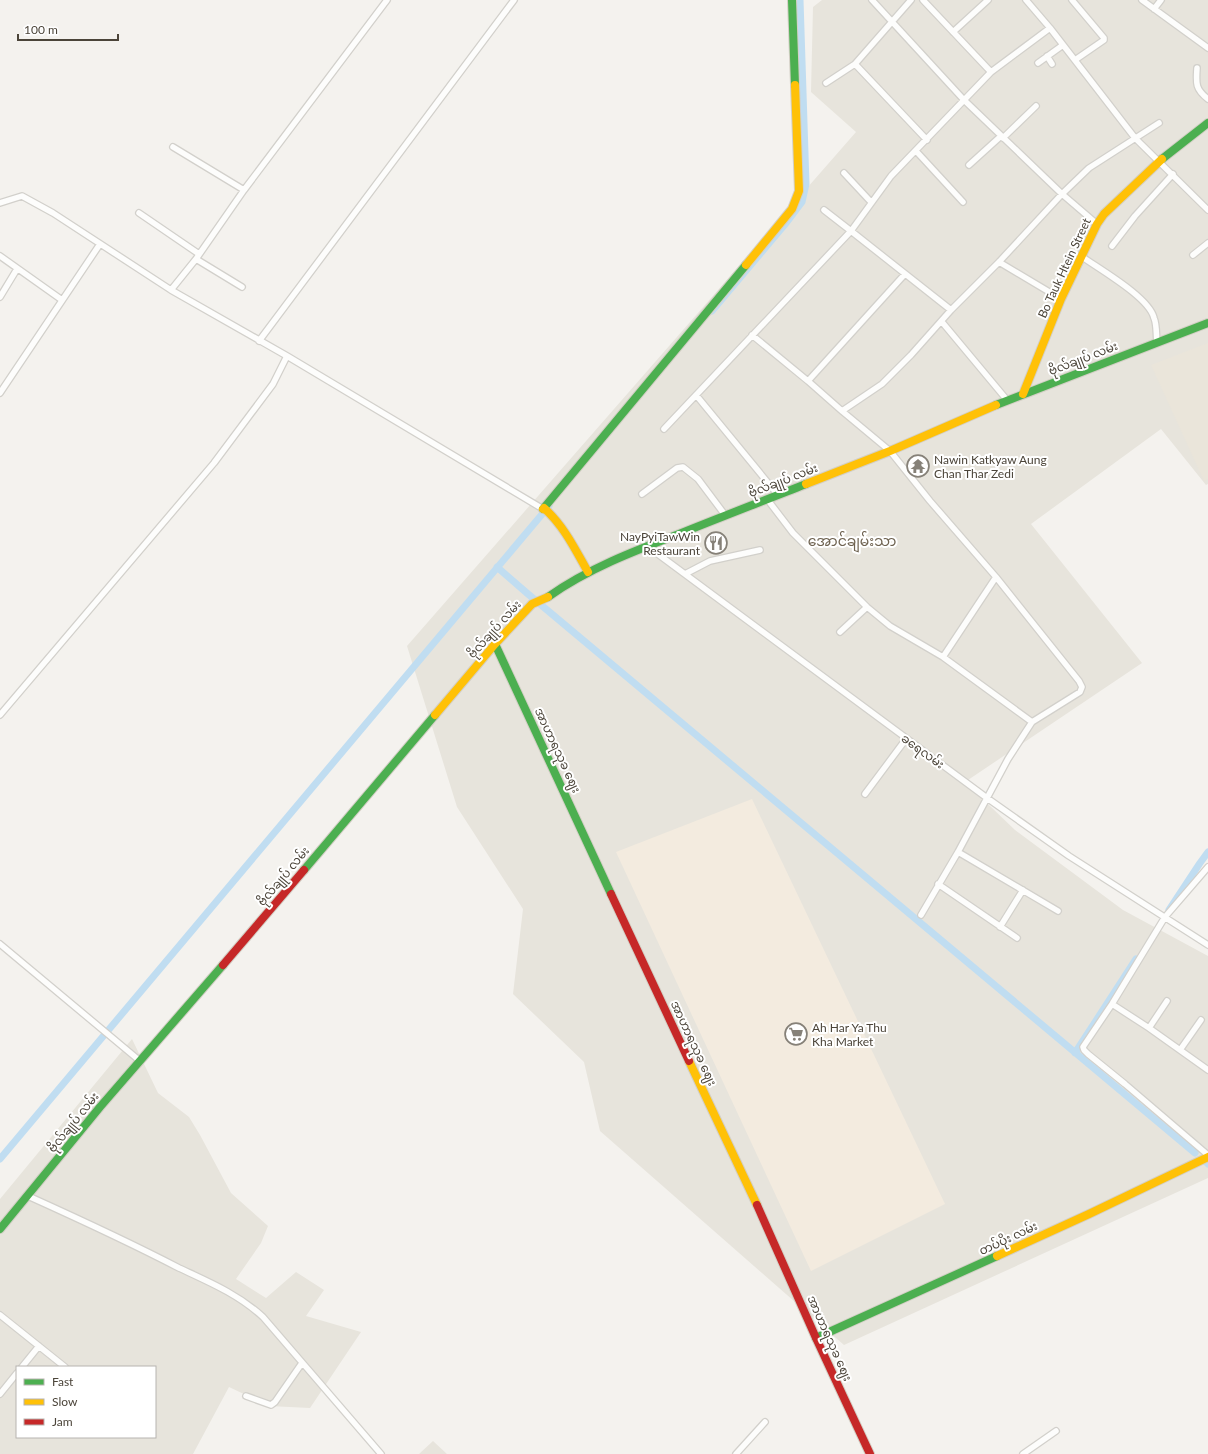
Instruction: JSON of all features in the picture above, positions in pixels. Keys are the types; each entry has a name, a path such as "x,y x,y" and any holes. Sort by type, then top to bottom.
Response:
{"street":[{"path":"171,290 387,0"},
{"path":"259,341 514,0"},
{"path":"545,510 792,209 799,191 792,0"},
{"path":"872,0 964,100 1062,194 1096,224"},
{"path":"826,83 855,64 912,0"},
{"path":"923,0 991,72"},
{"path":"953,32 988,0"},
{"path":"1026,0 1050,28 1135,138 1208,210"},
{"path":"1072,0 1104,38 1104,40 1075,60"},
{"path":"1142,0 1208,48"},
{"path":"1154,9 1161,0"},
{"path":"664,429 851,231 891,176 964,100 991,72 1050,28"},
{"path":"1038,62 1063,45"},
{"path":"1047,56 1052,64"},
{"path":"855,64 926,140"},
{"path":"1197,68 1196,84 1202,94 1208,99"},
{"path":"969,165 1036,106"},
{"path":"842,411 882,384 1062,194 1089,168 1159,123"},
{"name":"Bo Tauk Htein Street","path":"1023,394 1061,300 1096,224 1104,214 1160,161 1208,123"},
{"path":"173,147 244,190"},
{"path":"916,151 963,202"},
{"path":"844,173 871,202"},
{"path":"1112,246 1135,216 1173,174"},
{"path":"0,203 22,196 53,214 171,290 287,356 545,510 565,530 588,572"},
{"path":"824,210 951,310"},
{"path":"139,213 242,287"},
{"path":"1193,255 1208,242"},
{"path":"0,392 100,244"},
{"path":"0,256 17,270 62,300"},
{"path":"1081,256 1132,292 1146,304 1155,318 1157,342"},
{"path":"999,262 1061,300"},
{"path":"0,297 17,270"},
{"path":"808,381 905,274"},
{"path":"942,322 1007,400"},
{"name":"ဗိုလ်ချုပ် လမ်း","path":"0,1230 100,1107 267,914 495,644 532,604 546,598 562,586 588,572 647,546 890,451 1007,400 1208,323"},
{"path":"752,335 890,451 930,501 996,577 1079,681 1082,687 1080,692 1032,722 1008,759 958,852 921,914"},
{"path":"0,715 214,463 273,384 287,356"},
{"path":"696,395 778,495"},
{"path":"642,494 677,468 683,466 698,479 725,515"},
{"path":"766,499 793,533 867,607 890,626 943,657 1032,722"},
{"name":"ခရေလမ်း","path":"647,546 987,798 1069,856 1208,945"},
{"path":"685,574 710,561 760,550"},
{"path":"943,657 996,577"},
{"path":"840,632 867,607"},
{"name":"အာဟာရသုခ ဈေး","path":"495,644 751,1191 816,1338 870,1454"},
{"path":"865,794 906,739"},
{"path":"958,852 1058,911"},
{"path":"1208,867 1165,917 1112,1004 1083,1047 1084,1050 1208,1156"},
{"path":"938,884 1017,938"},
{"path":"1000,927 1023,890"},
{"path":"0,944 140,1061"},
{"path":"1149,1028 1167,1001"},
{"path":"1112,1004 1208,1070"},
{"path":"1180,1050 1200,1020"},
{"name":"တပ်ပိုး လမ်း","path":"816,1338 1082,1217 1208,1156"},
{"path":"28,1196 125,1240 226,1290 245,1302 263,1317 381,1454"},
{"path":"0,1315 64,1366"},
{"path":"23,1366 39,1346"},
{"path":"246,1396 271,1405 275,1402 302,1363"},
{"path":"0,1394 16,1374"},
{"path":"736,1454 765,1422"},
{"path":"1023,1454 1056,1431"}],"shaded area":[{"path":"822,0 1208,0 1208,484 1206,485 1161,429 1031,524 1142,663 965,782 1015,830 1123,910 1208,956 1208,1178 844,1345 600,1131 584,1062 513,994 523,909 457,807 407,646 856,132 811,92 813,7"},
{"path":"1208,343 1208,479 1204,481 1151,365"},
{"name":"Ah Har Ya Thu Kha Market","path":"752,799 945,1204 811,1271 616,852"},
{"path":"132,1039 158,1093 189,1117 231,1193 268,1226 261,1243 236,1279 266,1298 296,1272 324,1290 306,1316 361,1332 310,1408 269,1406 229,1387 193,1454 0,1454 0,1199"},
{"path":"433,1441 447,1454 419,1454"}],"waterway":[{"path":"712,311 802,202 806,184 800,0"},
{"path":"0,1159 549,506"},
{"path":"497,567 1195,1153"},
{"path":"1169,910 1208,852"},
{"path":"1075,1053 1136,959"}],"traffic: fast":[{"path":"792,0 795,85"},
{"path":"1162,159 1208,123"},
{"path":"543,509 746,265"},
{"path":"996,405 1208,323"},
{"path":"548,597 563,587 611,561 806,484"},
{"path":"495,644 611,894"},
{"path":"304,870 435,715"},
{"path":"0,1229 100,1107 223,965"},
{"path":"816,1338 997,1256"}],"traffic: slow":[{"path":"746,265 792,209 799,191 795,85"},
{"path":"1023,394 1061,299 1097,224 1104,214 1162,159"},
{"path":"806,484 890,451 996,405"},
{"path":"543,509 544,508 551,515 563,530 574,546 588,572"},
{"path":"435,715 495,644 532,604 548,597"},
{"path":"689,1061 757,1205"},
{"path":"997,1256 1208,1157"}],"traffic: jam":[{"path":"223,965 304,870"},
{"path":"611,894 689,1061"},
{"path":"757,1205 816,1338 870,1454"}],"place":[{"name":"Nawin Katkyaw Aung Chan Thar Zedi","path":"918,466"},
{"name":"NayPyiTawWin Restaurant","path":"716,543"},
{"name":"Ah Har Ya Thu Kha Market","path":"796,1034"}],"district":[{"name":"အောင်ချမ်းသာ","path":"852,540"}]}
